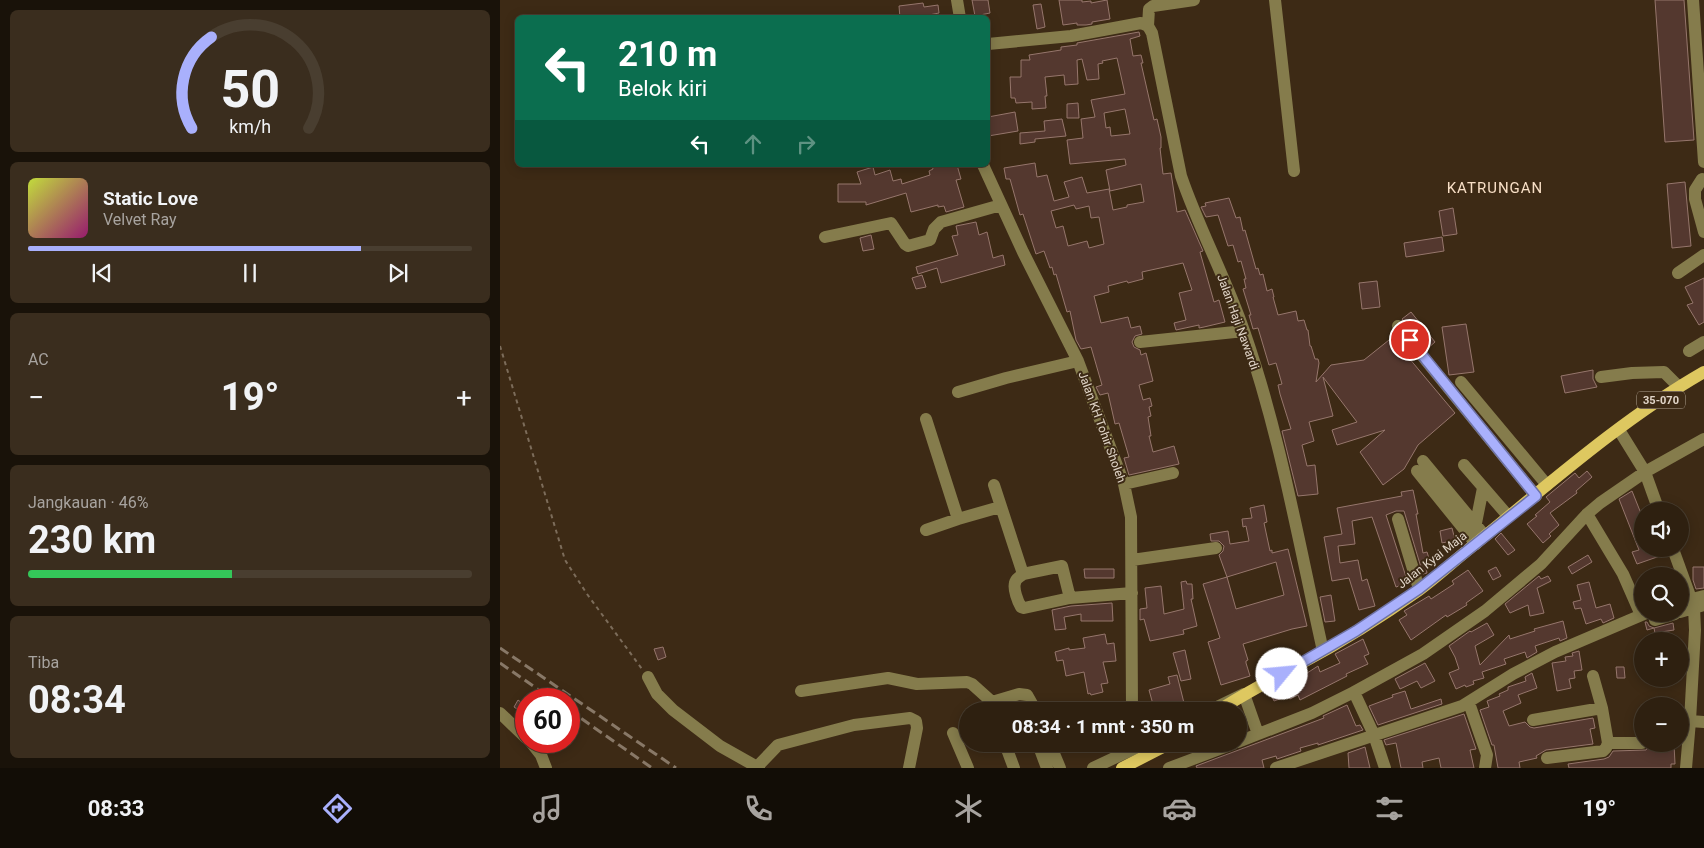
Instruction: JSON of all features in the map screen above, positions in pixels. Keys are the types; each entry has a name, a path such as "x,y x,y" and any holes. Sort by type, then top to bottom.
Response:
{"main road":[{"name":"Jalan Kyai Maja","path":"1245,696 1323,651 1419,589 1619,430 1679,387 1704,372"},
{"name":"35-070","path":"1234,702 1245,696"},
{"path":"1122,768 1133,752"}],"street":[{"path":"957,0 960,15"},
{"path":"990,44 1071,36 1141,24 1148,26 1149,9 1153,6 1194,0"},
{"path":"1275,0 1294,171"},
{"path":"1693,0 1704,163 1703,181 1695,190 1704,232"},
{"name":"Jalan Haji Nawardi","path":"1148,26 1152,33 1181,176 1244,331 1274,431 1323,651"},
{"name":"Jalan KH Tohir Sholeh","path":"984,167 1078,361 1124,484 1131,517 1132,702"},
{"path":"825,237 891,223 905,244 911,247 930,240 934,229 941,222 1001,205"},
{"path":"1678,274 1704,255"},
{"path":"1398,326 1492,432 1541,491"},
{"path":"1140,342 1244,331"},
{"path":"1690,350 1704,342"},
{"path":"958,392 1006,378 1078,361"},
{"path":"1601,377 1632,373 1664,372 1679,387"},
{"path":"1462,382 1492,432"},
{"path":"926,419 958,519"},
{"path":"1619,430 1639,461 1656,502"},
{"path":"1247,737 1257,731 1312,713 1423,654 1484,611 1541,564 1639,461 1704,439"},
{"path":"1464,465 1509,517"},
{"path":"1476,523 1420,466 1481,540"},
{"path":"1124,484 1173,473"},
{"path":"994,485 1023,574"},
{"path":"1481,540 1476,523 1483,488"},
{"path":"926,530 1000,507"},
{"path":"1587,514 1634,593"},
{"path":"1398,519 1419,589"},
{"path":"1132,560 1216,548"},
{"path":"1676,557 1695,601 1689,725"},
{"path":"1070,598 1062,566 1023,574 1015,580 1014,584 1021,607 1024,608 1070,598 1132,593"},
{"path":"1276,768 1470,703 1513,674 1555,652 1634,621"},
{"path":"1547,758 1603,751 1606,748 1608,743 1602,708 1593,676"},
{"path":"648,677 657,694 673,710 720,746 758,767 778,745 854,725 910,718 916,721 917,728 909,768"},
{"path":"801,691 888,678 921,684 968,682 992,702 1019,694 1027,695 1031,702"},
{"path":"1354,692 1374,735 1385,768"},
{"path":"1245,696 1257,731"},
{"name":"Jalan Kyai Maja","path":"1231,702 1245,696"},
{"path":"1470,703 1487,755 1486,768"},
{"path":"1533,720 1602,708"},
{"path":"502,714 515,727"},
{"path":"1690,721 1704,722"},
{"path":"953,733 968,768"},
{"path":"1608,743 1634,743"},
{"path":"1009,752 1014,768"},
{"path":"1041,752 1047,768"},
{"path":"1053,752 1060,768"},
{"path":"1093,768 1133,752"},
{"path":"1169,768 1212,752"},
{"path":"1685,752 1686,768"},
{"path":"539,753 546,768"}],"path":[{"path":"500,346 565,560 587,594 648,677"}],"building":[{"path":"972,0 988,0 990,13 975,15"},
{"path":"1059,0 1082,0 1082,2 1091,1 1091,3 1107,0 1110,19 1086,25 1077,25 1077,23 1063,25"},
{"path":"1655,0 1684,0 1694,140 1665,142"},
{"path":"923,3 924,7 938,5 939,13 900,15 899,6"},
{"path":"1041,4 1045,27 1037,29 1033,5"},
{"path":"1139,32 1140,36 1130,39 1133,56 1141,55 1143,63 1141,63 1154,120 1157,119 1161,137 1160,148 1163,174 1171,173 1177,212 1185,210 1203,251 1200,252 1214,302 1219,300 1225,322 1199,328 1199,325 1176,330 1174,323 1186,320 1179,293 1192,290 1183,263 1142,272 1143,279 1108,286 1109,292 1094,296 1101,323 1128,317 1131,328 1140,326 1142,334 1135,336 1132,342 1134,347 1140,350 1141,355 1146,353 1153,381 1139,385 1143,400 1150,398 1152,406 1149,407 1151,416 1148,417 1151,436 1149,436 1153,452 1174,446 1179,464 1129,475 1124,458 1129,457 1119,423 1115,424 1108,393 1100,395 1096,387 1102,385 1091,347 1081,349 1076,340 1070,311 1067,312 1056,274 1054,275 1052,267 1050,268 1044,251 1036,254 1023,214 1020,215 1010,179 1006,179 1004,168 1035,163 1037,177 1047,175 1054,201 1069,197 1064,182 1082,177 1087,193 1109,189 1113,210 1144,202 1141,184 1110,191 1106,170 1126,165 1125,159 1070,164 1067,140 1083,138 1081,119 1095,117 1091,100 1125,94 1117,58 1102,61 1103,63 1098,64 1099,79 1087,80 1082,59 1077,60 1078,84 1065,85 1064,75 1045,77 1046,108 1032,109 1032,102 1016,103 1015,98 1011,98 1010,77 1021,77 1021,60 1030,60 1029,55 1061,50 1061,47 1077,45 1077,43","holes":["1125,109 1130,134 1111,136 1110,127 1106,128 1104,113","1074,205 1076,209 1089,206 1091,218 1099,217 1104,244 1089,248 1087,241 1068,246 1063,226 1056,228 1051,211"]},
{"path":"1078,103 1079,118 1067,118 1067,104"},
{"path":"1015,112 1018,131 990,136 990,117"},
{"path":"1062,119 1066,136 1035,139 1035,142 1020,144 1020,133 1045,131 1044,121"},
{"path":"873,167 875,175 890,170 893,181 901,179 902,184 930,175 929,171 933,169 932,167 958,167 961,179 956,180 964,207 946,212 944,206 938,207 938,205 911,212 906,193 866,205 866,202 838,202 838,184 861,184 857,172"},
{"path":"1685,182 1691,246 1672,248 1667,184"},
{"path":"1229,198 1236,218 1240,217 1243,231 1245,230 1256,269 1258,268 1260,275 1263,274 1267,291 1272,289 1278,315 1296,311 1298,321 1304,320 1308,330 1310,346 1315,359 1318,359 1319,363 1316,382 1331,365 1364,360 1389,340 1393,339 1455,413 1418,445 1404,469 1383,485 1360,452 1385,430 1337,445 1332,430 1357,422 1323,377 1333,416 1309,422 1314,441 1302,445 1307,466 1315,465 1318,494 1298,496 1282,431 1291,429 1280,394 1278,385 1282,384 1276,363 1269,365 1258,328 1253,329 1243,289 1246,288 1244,279 1246,279 1241,261 1238,262 1233,245 1228,246 1218,215 1206,217 1201,207 1206,206 1205,203"},
{"path":"1453,208 1457,234 1443,236 1439,211"},
{"path":"976,222 979,235 987,232 993,258 1003,255 1005,265 941,283 937,268 918,274 916,267 958,255 952,236 958,235 956,226"},
{"path":"871,235 874,249 863,251 860,238"},
{"path":"1442,237 1444,251 1406,257 1404,243"},
{"path":"922,275 926,287 916,289 912,278"},
{"path":"1704,278 1704,322 1699,325 1687,305 1693,303 1685,287"},
{"path":"1377,281 1380,307 1362,309 1359,283"},
{"path":"1411,312 1435,342 1427,349 1402,319"},
{"path":"1466,324 1474,372 1449,375 1442,327"},
{"path":"1593,370 1593,379 1597,387 1565,393 1561,376"},
{"path":"1587,471 1592,477 1576,491 1577,493 1550,513 1559,525 1543,543 1527,524 1550,502 1546,497 1575,473 1579,478"},
{"path":"1413,490 1423,553 1427,552 1431,565 1426,568 1427,573 1423,574 1404,511 1396,511 1386,515 1408,583 1396,587 1372,517 1352,521 1355,544 1338,546 1340,563 1358,560 1362,581 1367,579 1375,606 1359,610 1349,578 1332,581 1324,537 1342,534 1337,508 1402,496 1401,492"},
{"path":"1632,491 1636,502 1634,502 1634,537 1619,499"},
{"path":"1264,505 1267,522 1264,523 1270,551 1272,550 1272,553 1288,549 1307,626 1243,644 1250,676 1221,685 1208,642 1220,638 1203,584 1227,577 1219,555 1223,551 1224,546 1219,541 1211,541 1210,534 1228,531 1230,544 1249,541 1246,526 1243,527 1242,519 1252,518 1250,508","holes":["1276,562 1284,595 1236,609 1227,577"]},
{"path":"1452,528 1455,540 1442,543 1440,531"},
{"path":"1501,533 1515,550 1508,555 1495,539"},
{"path":"1588,555 1592,562 1572,574 1568,567"},
{"path":"1634,557 1657,557 1637,564"},
{"path":"1496,567 1501,576 1493,580 1488,571"},
{"path":"1693,567 1704,567 1704,588 1696,589 1693,580"},
{"path":"1084,569 1114,569 1114,578 1085,578"},
{"path":"1468,570 1483,591 1466,603 1467,605 1447,617 1446,615 1411,640 1399,620 1407,615 1404,611 1429,596 1431,599 1454,584 1452,581"},
{"path":"1539,576 1541,579 1548,576 1551,581 1537,588 1544,613 1530,616 1528,605 1510,613 1505,604"},
{"path":"1186,581 1187,584 1192,584 1193,599 1191,599 1197,626 1183,630 1184,634 1150,641 1144,619 1140,620 1140,609 1147,608 1145,588 1161,586 1164,614 1184,609 1181,582"},
{"path":"1589,582 1596,608 1610,604 1614,618 1603,623 1601,619 1586,624 1581,608 1575,609 1573,602 1581,600 1577,585"},
{"path":"1331,595 1335,621 1325,622 1320,597"},
{"path":"1112,603 1113,621 1081,621 1081,614 1064,617 1066,629 1055,630 1052,610 1071,606"},
{"path":"1563,621 1567,638 1560,641 1559,638 1535,646 1537,652 1527,658 1525,652 1504,659 1506,664 1482,672 1484,678 1473,681 1474,684 1456,689 1449,673 1459,669 1449,646 1470,631 1487,623 1494,635 1475,646 1480,665 1509,635 1510,639 1535,631 1534,629"},
{"path":"1645,622 1654,628 1647,630"},
{"path":"1673,623 1674,630 1655,632 1654,628"},
{"path":"1105,634 1107,644 1114,643 1116,661 1103,662 1108,683 1101,684 1103,692 1091,695 1090,693 1088,694 1084,672 1066,676 1063,660 1057,661 1055,652 1069,648 1069,650 1085,648 1083,638"},
{"path":"1363,639 1369,654 1364,656 1368,664 1300,700 1298,695 1290,699 1288,696 1274,701 1270,692 1279,688 1280,690 1305,678 1304,675 1318,666 1320,672 1340,663 1335,654"},
{"path":"663,647 666,657 658,660 654,649"},
{"path":"1185,650 1191,679 1181,681 1173,653"},
{"path":"1579,651 1582,670 1574,671 1575,678 1569,679 1571,688 1557,691 1552,663 1566,661 1565,657 1573,656 1572,653"},
{"path":"1425,663 1435,681 1421,688 1417,681 1400,689 1395,679"},
{"path":"1616,667 1624,667 1625,678 1617,678"},
{"path":"1532,673 1537,688 1518,695 1521,703 1503,711 1509,726 1525,722 1534,728 1593,718 1595,728 1590,729 1593,744 1546,750 1536,756 1537,758 1519,762 1520,768 1498,768 1494,745 1492,745 1480,710 1489,707 1487,701 1500,696 1499,694 1508,690 1508,687 1526,681 1525,677"},
{"path":"1177,675 1184,702 1152,702 1149,690 1170,684 1168,677"},
{"path":"1405,691 1411,709 1441,699 1442,704 1378,725 1369,706"},
{"path":"1347,705 1356,726 1360,725 1363,730 1318,745 1318,743 1300,748 1301,751 1277,759 1276,756 1262,760 1264,768 1197,768 1196,766 1233,752 1247,752 1247,747 1324,718 1323,716"},
{"path":"1464,714 1476,749 1470,750 1474,768 1441,768 1439,758 1422,762 1423,768 1401,768 1396,743 1386,745 1384,740"},
{"path":"1365,747 1370,768 1349,768 1348,753"},
{"path":"1613,751 1674,752 1675,764 1671,764 1671,768 1569,768 1568,764 1604,759 1609,757"}],"railway":[{"path":"500,648 676,768"},
{"path":"500,663 536,688"},
{"path":"580,718 652,768"}],"district":[{"name":"KATRUNGAN","path":"1495,188"}],"route":[{"path":"1282,674 1356,631 1419,589 1536,496 1410,340"}]}
